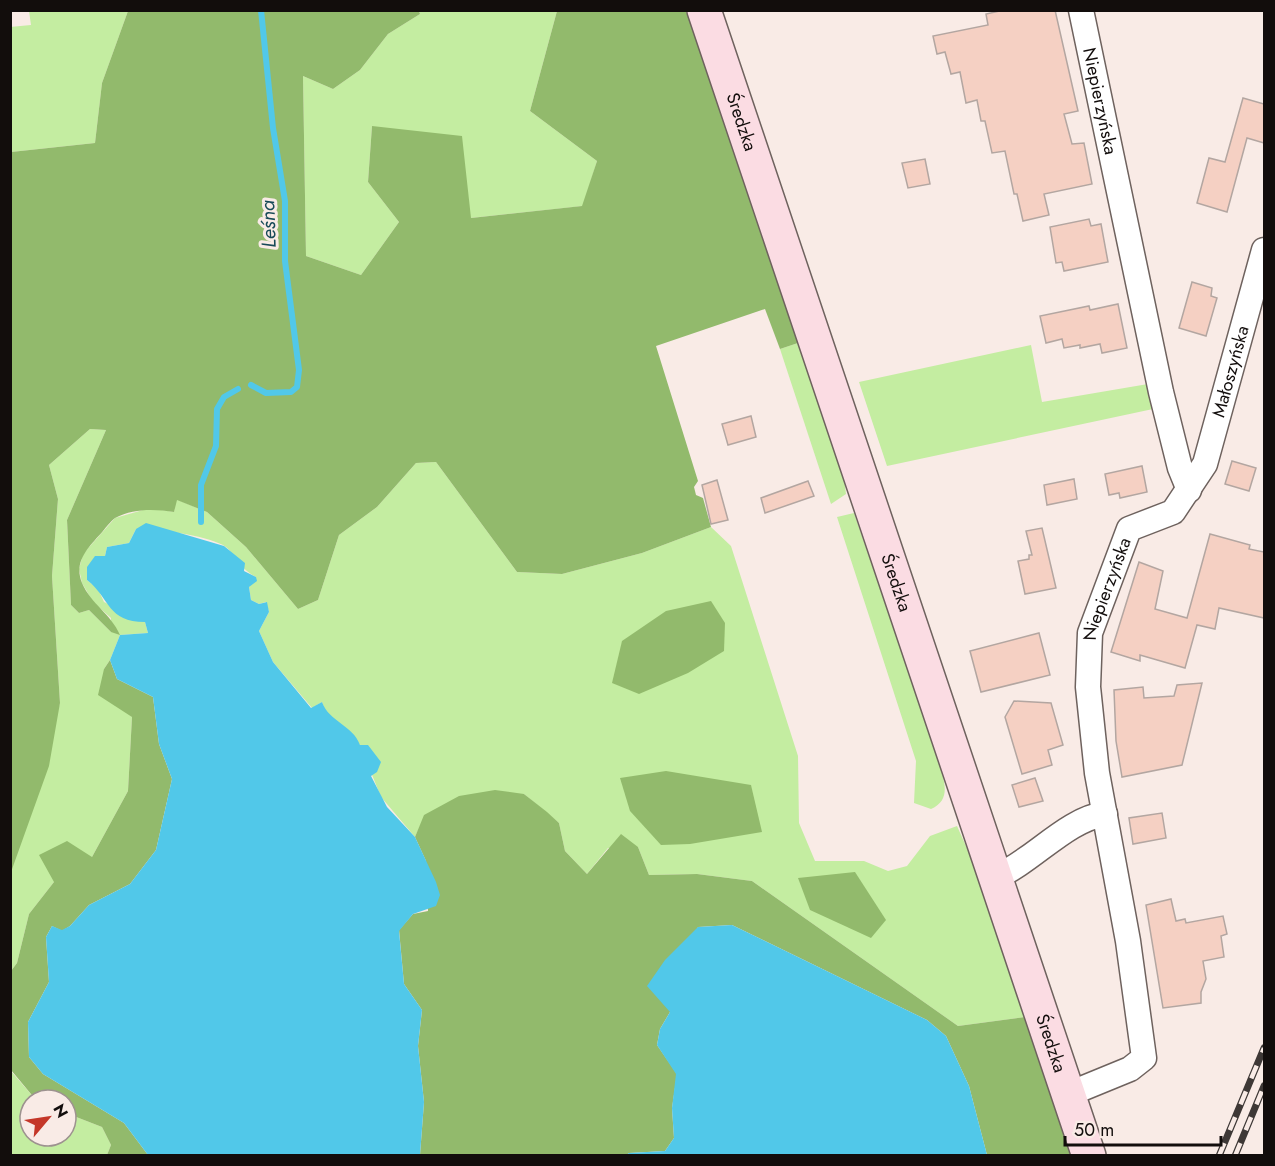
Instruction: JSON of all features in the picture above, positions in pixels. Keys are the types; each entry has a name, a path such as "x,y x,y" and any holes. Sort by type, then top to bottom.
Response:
{"main road":[{"name":"Średzka","path":"704,10 1089,1155"}],"street":[{"name":"Niepierzyńska","path":"1069,1095 1130,1069 1144,1058 1128,941 1105,814 1088,687 1090,633 1129,529 1173,512 1189,490 1180,468 1161,392 1081,10"},
{"name":"Małoszyńska","path":"1189,490 1204,464 1264,250"},
{"path":"996,877 1026,861 1088,816 1105,814"}],"green space":[{"path":"29,11 128,11 102,83 95,143 11,152 10,27 31,25"},
{"path":"128,11 419,11 420,14 388,34 360,70 333,89 303,76 306,256 361,275 399,222 368,182 372,126 462,136 471,218 582,206 597,161 530,111 557,11 686,11 801,342 780,349 765,309 656,346 698,481 694,487 696,495 703,498 711,527 642,553 562,574 517,572 436,462 416,463 377,507 339,535 318,600 298,609 246,547 207,512 177,500 174,512 144,510 115,518 88,549 81,561 82,583 112,621 120,635 111,632 89,610 79,613 71,605 67,520 106,430 90,429 49,465 58,499 52,576 60,703 49,766 11,872 11,152 95,143 102,83"},
{"path":"419,11 557,11 530,111 597,161 583,206 471,218 372,126 368,182 399,222 361,275 306,256 303,76 333,89 360,70 388,34 420,14"},
{"path":"801,342 844,478 846,494 831,504 780,349"},
{"path":"1031,345 1042,402 1148,384 1153,409 887,466 859,382"},
{"path":"90,429 106,430 67,520 71,605 79,613 89,610 111,632 111,618 93,602 82,583 79,569 83,554 115,518 150,508 174,512 176,499 207,512 246,547 298,609 318,600 339,535 377,507 416,463 436,462 517,572 562,574 642,553 711,527 731,546 798,756 799,823 815,861 864,861 888,871 907,866 930,836 957,826 970,855 1025,1017 958,1026 752,881 697,874 649,875 638,847 608,848 587,874 565,851 559,823 524,794 425,815 415,837 381,797 360,745 325,711 322,702 312,708 273,662 259,631 269,612 266,602 259,604 251,600 249,587 256,577 245,569 223,545 214,541 168,531 145,529 136,529 129,543 107,547 105,556 87,580 98,589 104,602 145,622 148,633 120,635 104,669 132,717 128,791 92,857 54,882 29,914 17,963 11,971 10,872 60,703 52,576 58,499 49,465"},
{"path":"854,513 939,760 945,788 942,800 931,809 914,803 916,761 837,517"},
{"path":"711,601 725,623 724,651 688,673 639,694 612,683 622,641 666,611"},
{"path":"110,660 117,679 153,697 159,744 172,779 156,850 130,884 89,905 70,926 62,931 52,926 46,937 49,982 28,1022 29,1057 43,1074 66,1088 26,1088 11,1070 11,971 17,963 29,914 54,882 39,855 67,841 92,857 128,791 132,717 98,695 104,669"},
{"path":"666,771 751,785 762,832 690,844 661,845 630,811 620,778"},
{"path":"495,790 524,794 547,812 559,823 565,851 587,874 621,834 638,847 649,875 697,874 752,881 958,1026 1025,1017 1070,1155 987,1155 969,1086 946,1036 927,1020 732,925 698,927 670,1012 660,1029 657,1045 677,1074 672,1108 674,1138 665,1151 629,1153 626,1156 420,1155 424,1102 418,1046 422,1010 404,984 399,930 413,914 428,911 426,861 415,837 424,815 459,796"},
{"path":"855,872 886,920 871,938 810,910 798,878"},
{"path":"10,1070 26,1088 18,1088 18,1148 78,1148 78,1118 102,1127 111,1145 107,1155 11,1155"},
{"path":"78,1095 124,1123 148,1155 107,1155 111,1145 102,1127 78,1118"}],"water":[{"path":"146,523 224,546 245,563 244,571 256,577 257,581 249,587 251,600 259,604 267,602 269,612 259,631 273,662 311,708 322,702 325,709 357,738 360,745 368,745 381,762 377,772 371,776 387,807 415,837 436,882 440,895 436,906 413,914 399,931 404,984 422,1010 418,1046 424,1102 420,1155 148,1155 124,1123 78,1095 78,1088 66,1088 43,1074 29,1057 28,1022 49,982 46,937 52,926 62,930 70,926 89,905 130,884 156,850 172,779 159,744 153,697 117,679 110,660 120,635 148,633 145,622 133,621 116,614 87,580 87,567 95,556 105,556 107,547 129,543 136,529"},
{"path":"732,925 927,1020 946,1036 969,1086 987,1155 626,1155 665,1151 674,1138 672,1108 676,1074 657,1045 660,1029 670,1012 647,986 665,960 698,927"}],"building":[{"path":"1004,10 1055,10 1078,111 1064,114 1072,144 1084,143 1092,184 1044,194 1049,215 1023,221 1017,194 1014,194 1005,151 992,153 985,121 981,121 977,100 966,103 960,72 951,74 945,52 937,54 933,36 988,25 986,14"},
{"path":"1243,98 1264,104 1264,143 1247,138 1227,212 1197,203 1209,158 1225,162"},
{"path":"925,159 930,184 908,188 902,163"},
{"path":"1089,219 1091,226 1101,224 1108,262 1064,271 1062,262 1056,263 1050,227"},
{"path":"1192,282 1212,288 1211,296 1217,298 1206,336 1179,328"},
{"path":"1118,304 1127,348 1102,353 1100,344 1064,348 1062,339 1046,343 1040,316 1089,306 1090,310"},
{"path":"751,416 756,437 728,445 722,424"},
{"path":"1232,461 1256,468 1249,491 1225,484"},
{"path":"1142,466 1147,492 1120,498 1119,493 1109,495 1105,474"},
{"path":"1074,479 1077,499 1047,505 1044,485"},
{"path":"717,480 728,520 711,524 702,485"},
{"path":"808,481 814,496 765,513 761,498"},
{"path":"1042,528 1056,588 1025,594 1018,561 1029,559 1029,555 1032,555 1026,531"},
{"path":"1210,534 1250,545 1249,549 1264,552 1264,618 1219,608 1215,629 1197,625 1185,668 1140,655 1140,661 1111,652 1139,562 1163,571 1155,609 1187,618"},
{"path":"1039,633 1050,675 981,692 970,651"},
{"path":"1202,683 1182,765 1122,777 1116,741 1114,690 1143,687 1144,698 1174,696 1177,685"},
{"path":"1014,701 1051,703 1063,745 1048,750 1052,765 1022,774 1005,717"},
{"path":"1035,778 1043,801 1019,807 1012,785"},
{"path":"1162,813 1166,838 1133,844 1129,818"},
{"path":"1171,899 1176,921 1185,919 1186,923 1223,916 1227,934 1221,936 1224,957 1203,961 1206,979 1201,992 1201,1003 1163,1008 1146,905"}],"waterway":[{"name":"Leśna","path":"251,385 266,393 291,392 297,387 299,370 285,261 285,201 273,128 261,10"},
{"name":"Leśna","path":"201,522 201,485 216,446 217,409 224,397 238,389"}],"railway":[{"path":"1219,1156 1264,1048"},
{"path":"1235,1156 1264,1086"}]}
